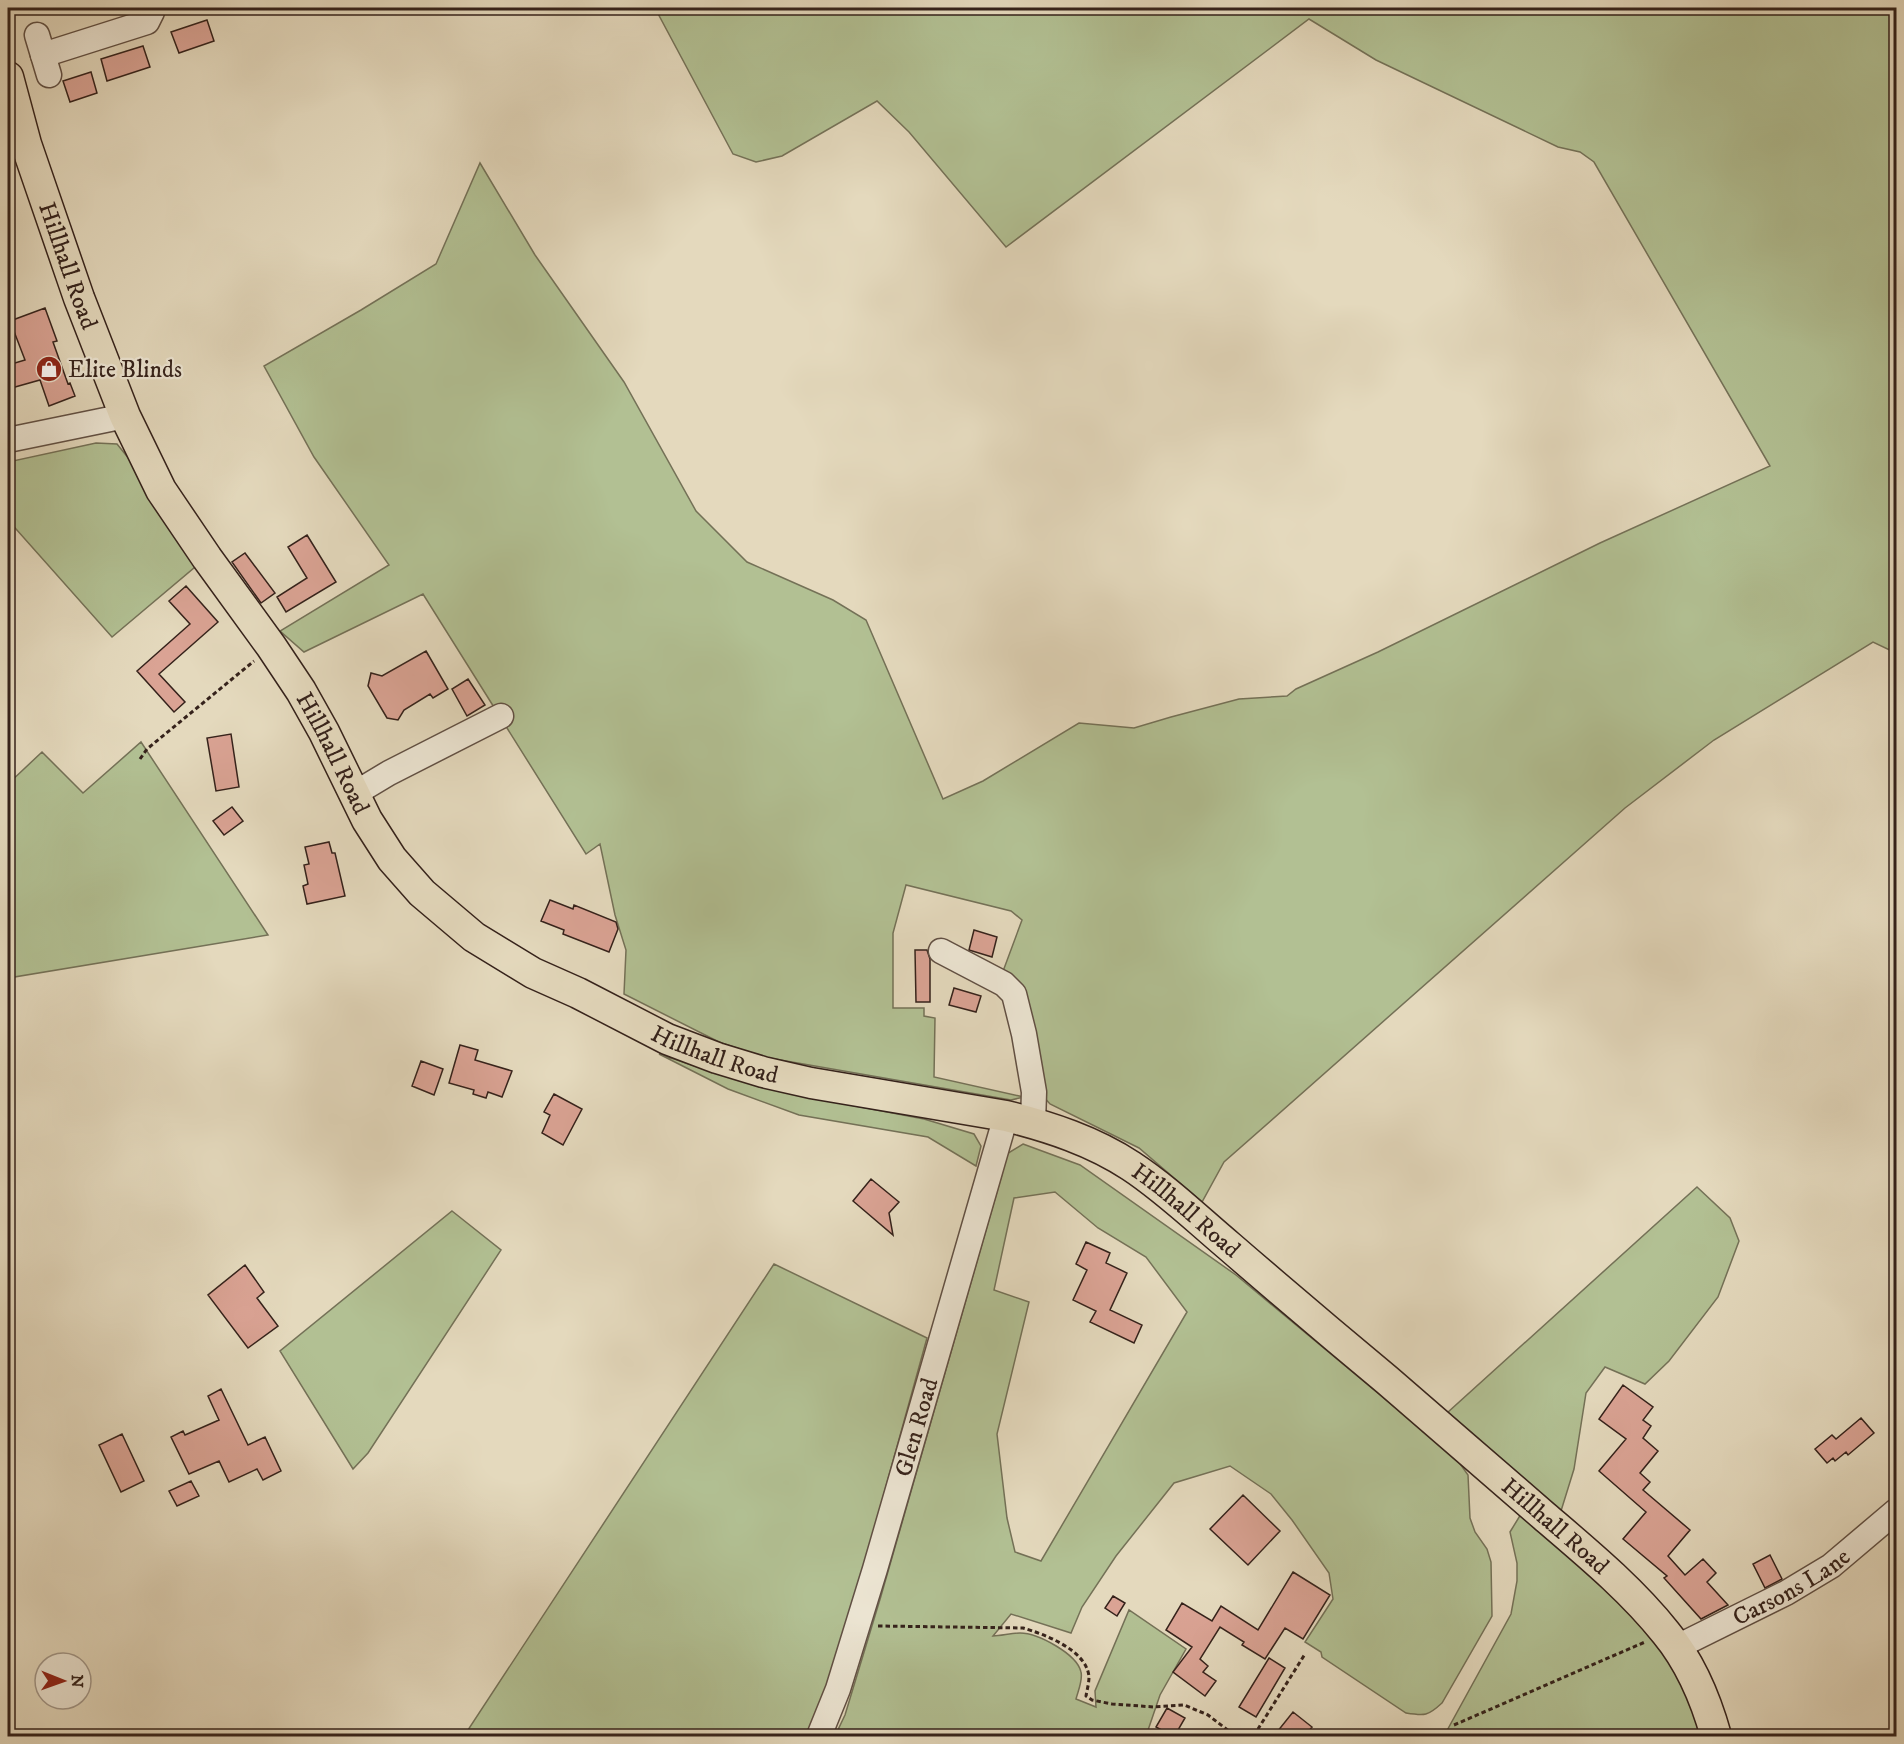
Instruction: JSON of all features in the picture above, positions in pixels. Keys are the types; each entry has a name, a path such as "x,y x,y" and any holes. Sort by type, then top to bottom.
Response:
{"main road":[{"name":"Hillhall Road","path":"8,77 26,144 75,287 125,416 161,490 271,646 313,712 367,820 392,859 422,893 474,937 533,973 578,993 667,1039 751,1069 811,1083 1019,1120 1070,1135 1102,1149 1132,1167 1158,1186 1589,1554 1653,1616 1672,1640 1699,1689 1716,1737"}],"street":[{"path":"43,55 147,22 152,12 151,8"},
{"path":"8,440 125,416"},
{"path":"354,794 389,773 501,716"},
{"name":"Glen Road","path":"819,1737 838,1689 1019,1120 1034,1092 1014,994 1004,984 941,951"},
{"name":"Carsons Lane","path":"1672,1640 1786,1593 1831,1566 1896,1511"}],"path":[{"path":"140,759 147,750 271,646"},
{"path":"858,1623 1023,1628 1041,1633 1069,1648 1084,1661 1089,1676 1086,1696 1092,1700 1154,1707 1184,1705 1208,1715 1234,1735 1246,1736 1258,1729 1305,1654"},
{"path":"1454,1725 1672,1640"}],"green space":[{"path":"655,8 1896,8 1896,653 1873,642 1714,740 1625,808 1224,1162 1202,1202 1139,1148 1050,1104 1042,1095 1002,974 1022,920 1011,911 906,885 893,933 893,1008 924,1008 924,1016 935,1018 934,1077 1024,1097 1011,1100 763,1057 719,1042 624,994 626,950 615,915 600,844 586,854 423,594 304,652 280,631 389,565 314,457 264,366 436,264 480,163 535,255 624,382 696,511 747,562 833,600 866,620 943,799 983,781 1079,723 1134,728 1239,699 1287,696 1296,689 1378,652 1600,543 1770,466 1594,162 1580,152 1558,147 1376,60 1309,19 1006,247 909,132 877,101 782,156 756,162 733,154"},
{"path":"96,443 117,444 134,465 195,567 112,637 8,520 8,462"},
{"path":"141,742 268,935 8,978 8,784 42,752 83,793"},
{"path":"659,1054 728,1077 803,1096 924,1119 974,1134 981,1146 976,1166 928,1137 799,1115 728,1089"},
{"path":"1023,1144 1080,1165 1236,1275 1456,1458 1468,1475 1470,1518 1475,1532 1487,1549 1491,1562 1492,1616 1442,1703 1426,1714 1406,1713 1322,1657 1321,1652 1305,1642 1333,1599 1329,1573 1271,1494 1230,1466 1174,1483 1116,1556 1082,1607 1071,1633 1011,1614 993,1636 1028,1634 1065,1652 1078,1665 1081,1672 1081,1682 1076,1699 1096,1707 1095,1691 1129,1610 1186,1649 1160,1695 1146,1736 835,1736 845,1715 881,1596 1002,1174 1005,1155","holes":["1055,1192 1098,1228 1146,1257 1187,1312 1041,1561 1015,1552 1007,1518 997,1434 1029,1302 994,1290 1014,1198"]},
{"path":"1697,1187 1730,1218 1739,1241 1718,1297 1669,1361 1645,1384 1605,1367 1586,1393 1574,1469 1561,1511 1447,1413"},
{"path":"452,1211 501,1250 368,1453 353,1469 280,1351"},
{"path":"774,1264 927,1338 835,1671 810,1736 464,1736"},
{"path":"1521,1514 1619,1597 1665,1650 1694,1706 1699,1736 1444,1736 1511,1614 1517,1581 1517,1563 1510,1532"}],"building":[{"path":"207,20 214,41 179,53 171,32"},
{"path":"143,46 150,67 107,81 101,59"},
{"path":"91,72 97,93 70,102 63,81"},
{"name":"Elite Blinds","path":"45,308 57,341 53,342 68,384 70,383 75,396 49,406 40,380 8,389 8,365 25,360 10,321"},
{"path":"307,535 336,582 286,612 277,597 307,578 288,547"},
{"path":"245,553 275,593 261,603 232,562"},
{"path":"186,586 218,622 159,674 185,702 174,712 137,671 190,624 169,601"},
{"path":"426,651 448,689 433,698 430,694 404,710 398,720 387,718 368,686 371,673 382,676"},
{"path":"468,679 485,705 467,716 452,689"},
{"path":"231,734 239,787 216,791 207,738"},
{"path":"232,807 243,821 224,835 213,821"},
{"path":"329,842 332,853 335,853 345,896 307,904 303,886 308,884 304,865 309,864 305,847"},
{"path":"550,900 573,909 574,905 616,922 618,929 609,952 563,934 564,930 541,921"},
{"path":"974,930 997,937 992,957 969,950"},
{"path":"915,950 927,950 930,959 930,1002 916,1002"},
{"path":"954,988 981,996 976,1012 949,1005"},
{"path":"460,1045 478,1050 475,1060 512,1071 502,1097 488,1092 486,1098 473,1094 474,1090 449,1083"},
{"path":"421,1061 443,1069 434,1095 412,1086"},
{"path":"554,1094 582,1109 563,1145 542,1133 550,1115 544,1112"},
{"path":"871,1179 899,1202 889,1213 893,1235 853,1201"},
{"path":"1086,1242 1110,1253 1106,1263 1127,1273 1110,1310 1142,1325 1134,1343 1090,1322 1096,1311 1073,1300 1087,1270 1076,1264"},
{"path":"245,1265 264,1292 257,1298 278,1326 248,1348 208,1295"},
{"path":"1623,1385 1653,1407 1643,1420 1651,1426 1643,1438 1658,1451 1640,1473 1650,1482 1643,1490 1690,1530 1668,1556 1685,1575 1703,1559 1716,1573 1707,1582 1728,1605 1701,1619 1664,1578 1667,1576 1623,1539 1646,1512 1599,1471 1626,1439 1599,1419"},
{"path":"221,1389 248,1445 265,1437 281,1471 263,1480 257,1469 229,1482 219,1461 189,1474 171,1437 183,1431 185,1435 219,1420 208,1396"},
{"path":"1861,1418 1874,1433 1848,1455 1846,1452 1835,1461 1833,1458 1827,1463 1815,1449 1832,1435 1836,1439"},
{"path":"122,1434 144,1481 121,1492 99,1445"},
{"path":"191,1481 199,1496 177,1506 169,1491"},
{"path":"1243,1495 1280,1531 1248,1565 1210,1529"},
{"path":"1770,1555 1782,1579 1765,1588 1753,1564"},
{"path":"1293,1572 1330,1595 1303,1639 1285,1628 1265,1659 1242,1645 1244,1642 1220,1627 1200,1659 1208,1666 1203,1672 1216,1681 1205,1696 1173,1672 1192,1647 1166,1630 1182,1603 1212,1621 1221,1606 1258,1630"},
{"path":"1113,1596 1125,1603 1117,1616 1105,1608"},
{"path":"1269,1658 1285,1668 1256,1717 1239,1707"},
{"path":"1167,1708 1185,1718 1174,1737 1156,1727"},
{"path":"1293,1712 1312,1727 1304,1737 1273,1737"}],"place":[{"name":"Elite Blinds","path":"49,369"}]}
